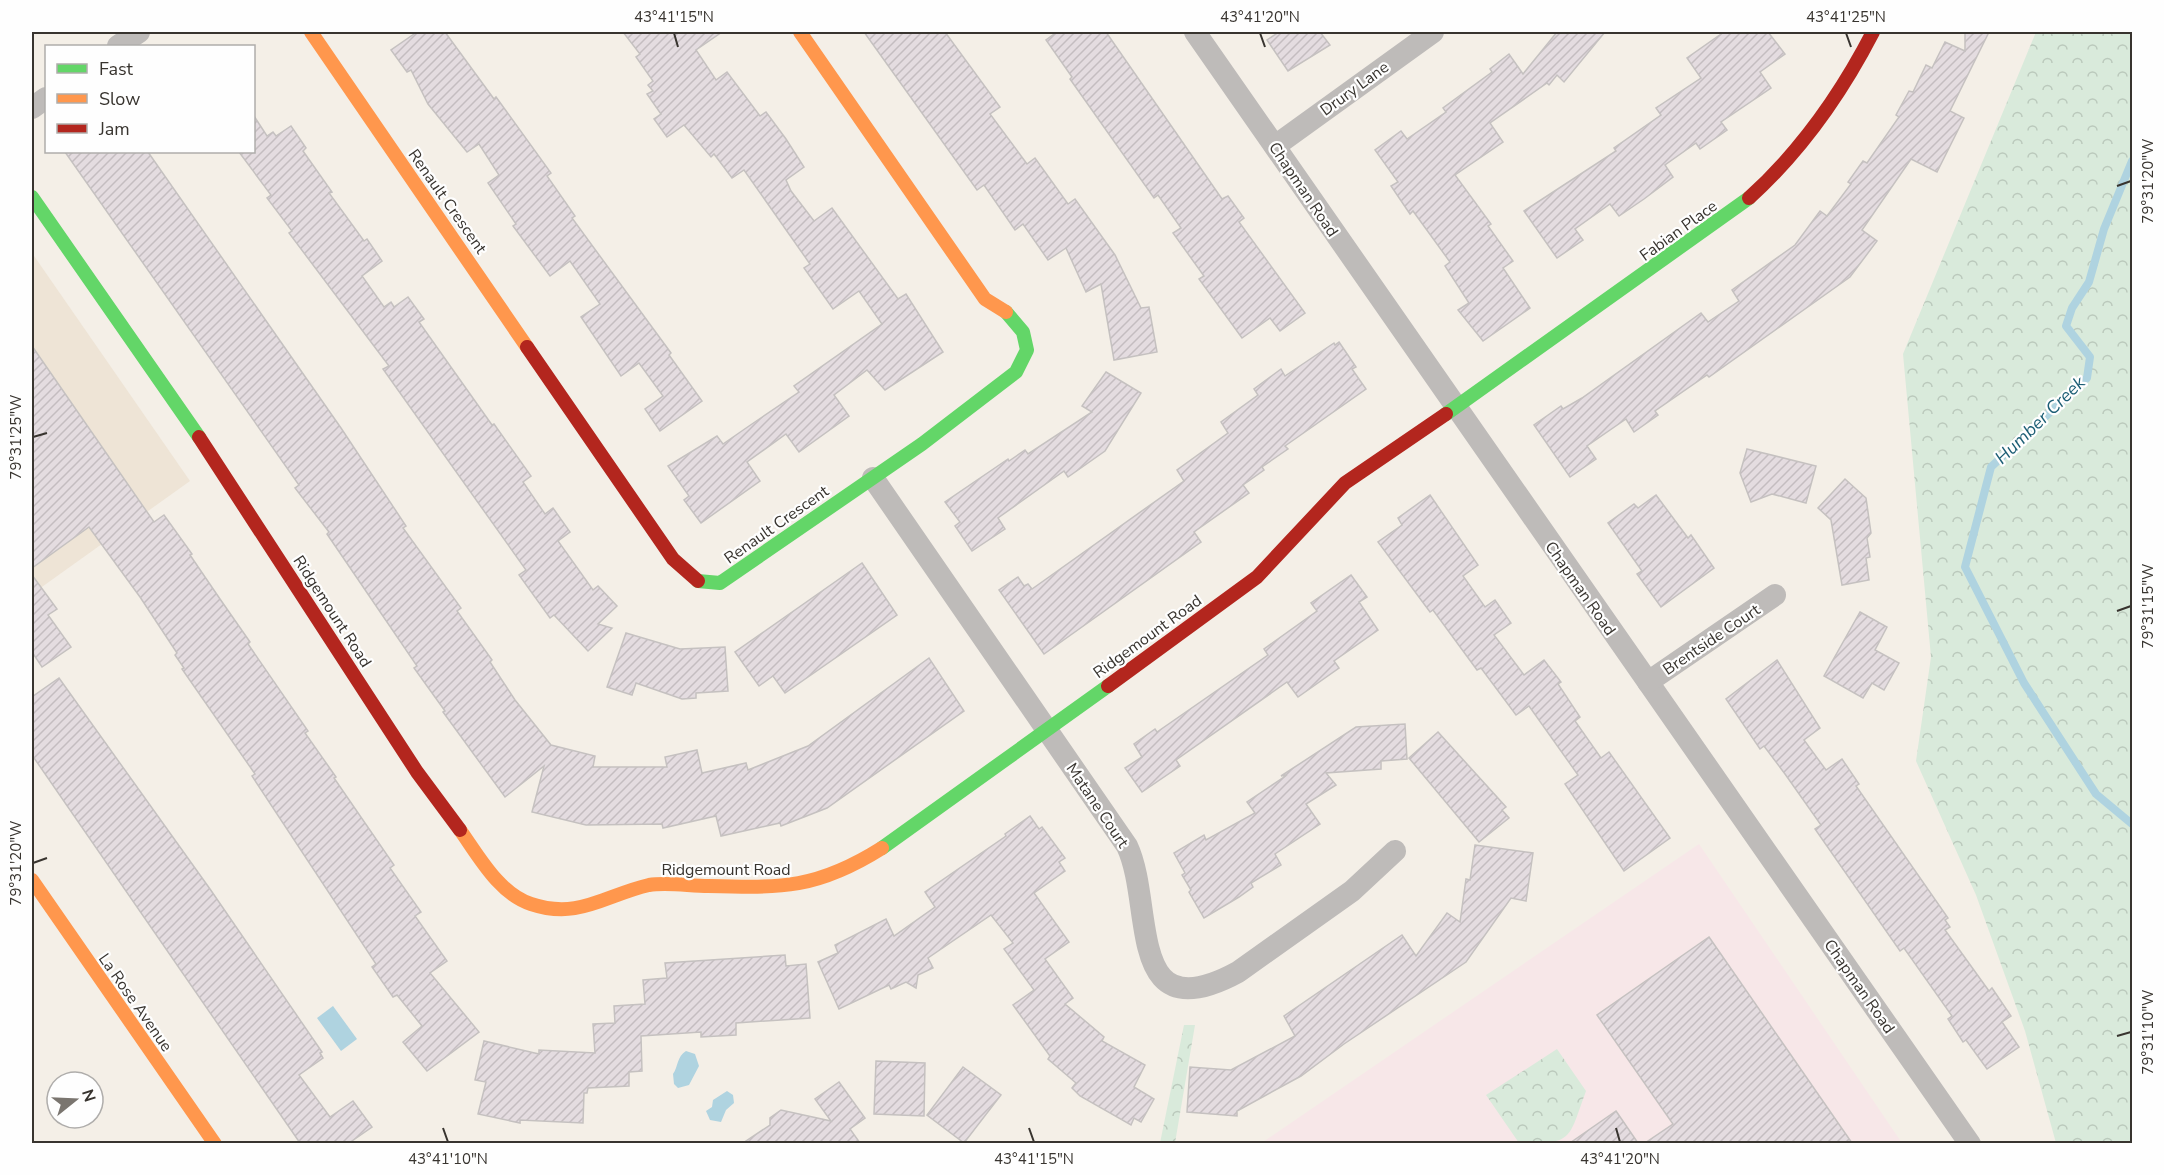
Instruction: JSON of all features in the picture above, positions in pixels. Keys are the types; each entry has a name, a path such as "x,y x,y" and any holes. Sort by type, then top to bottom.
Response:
{"street":[{"path":"120,45 139,32"},
{"name":"Renault Crescent","path":"311,32 673,559 700,583 720,583 873,478 1001,386 1023,362 1027,350 1026,341 1016,321 986,298 800,32"},
{"name":"Chapman Road","path":"1195,32 1455,408 1970,1143"},
{"name":"Drury Lane","path":"1275,146 1433,32"},
{"name":"Fabian Place","path":"1455,408 1621,292 1761,189 1778,171 1838,92 1873,32"},
{"path":"32,108 45,99"},
{"name":"Ridgemount Road","path":"32,197 203,443 417,772 499,883 529,904 565,911 595,905 650,885 768,888 801,885 832,875 868,857 904,834 1257,577 1345,483 1455,408"},
{"name":"Matane Court","path":"873,478 1127,846 1138,872 1145,941 1150,957 1169,982 1180,988 1209,986 1238,972 1352,891 1395,851"},
{"name":"Brentside Court","path":"1648,682 1775,595"},
{"name":"La Rose Avenue","path":"32,880 214,1143"}],"shaded area":[{"path":"32,253 190,481 32,594"},
{"path":"1699,844 1902,1143 1260,1144"}],"green space":[{"path":"2036,32 2132,32 2132,1143 2056,1143 2025,1031 1976,895 1916,761 1931,657 1903,354"},
{"path":"1184,1025 1195,1025 1175,1143 1160,1143"},
{"path":"1557,1049 1586,1091 1576,1120 1566,1136 1560,1140 1519,1143 1486,1095"}],"water":[{"path":"333,1006 357,1039 341,1051 317,1018"},
{"path":"686,1051 695,1054 699,1066 689,1085 678,1088 674,1084 673,1074 681,1056"},
{"path":"727,1091 733,1095 734,1103 726,1110 721,1122 710,1120 706,1111 712,1107 713,1100"}],"building":[{"path":"417,32 445,32 494,99 496,97 551,173 547,176 575,216 572,218 671,353 669,355 702,401 660,431 645,409 663,396 639,363 621,376 581,317 600,304 570,261 550,276 513,226 516,224 488,183 499,175 479,144 467,152 428,104 411,70 407,72 391,50"},
{"path":"623,32 722,32 696,50 716,80 727,72 760,116 766,112 786,139 804,167 786,180 791,191 814,221 832,208 898,299 906,294 943,352 885,390 867,370 834,395 849,416 799,452 786,434 747,462 760,481 701,523 684,500 689,496 668,466 717,436 723,444 799,392 794,386 882,324 859,291 833,309 804,268 810,264 744,170 732,178 714,154 711,157 684,125 667,137 654,119 661,114 647,94 653,91 648,85 653,81 636,57 640,54"},
{"path":"864,32 945,32 1000,107 990,114 1027,164 1035,158 1068,204 1075,199 1115,255 1141,308 1149,307 1157,352 1114,360 1101,284 1086,292 1066,248 1048,260 1023,224 1015,230 984,185 977,190"},
{"path":"1057,32 1106,32 1222,199 1228,196 1244,218 1239,222 1305,313 1280,331 1270,318 1242,338 1199,279 1204,276 1173,233 1181,228 1158,195 1154,198 1070,79 1072,77 1046,40"},
{"path":"1279,32 1320,32 1330,45 1288,71 1267,40"},
{"path":"1557,32 1605,32 1564,82 1557,75 1549,85 1547,83 1490,123 1503,142 1455,175 1491,224 1488,226 1513,261 1503,268 1530,308 1483,341 1458,310 1469,303 1445,266 1450,262 1413,211 1410,214 1391,186 1398,182 1375,150 1401,131 1407,139 1446,112 1443,108 1492,72 1490,69 1509,54 1523,74"},
{"path":"1724,32 1768,32 1785,54 1760,72 1771,88 1721,122 1727,130 1700,149 1696,143 1665,165 1673,177 1644,199 1619,216 1610,204 1575,229 1583,240 1557,258 1524,211 1616,151 1614,148 1661,115 1656,108 1701,78 1687,58"},
{"path":"1965,32 1989,32 1950,111 1964,118 1937,172 1911,159 1862,230 1877,241 1850,277 1709,377 1707,375 1655,411 1658,415 1634,432 1626,419 1587,446 1596,459 1570,477 1534,425 1561,406 1563,409 1582,398 1701,313 1708,322 1739,301 1732,290 1795,245 1820,211 1827,216 1851,184 1848,182 1863,161 1867,163 1899,117 1896,115 1909,91 1913,92 1926,65 1932,68 1945,42 1965,51"},
{"path":"255,118 267,136 273,132 276,136 291,126 306,148 303,151 332,192 329,193 364,241 367,239 382,261 362,276 384,307 391,302 394,307 408,297 424,319 419,322 531,476 523,482 545,514 553,508 570,532 558,541 593,590 598,586 617,606 598,624 612,628 588,651 554,615 550,618 519,575 526,570 383,369 389,366 289,233 292,231 267,198 271,195 240,153 255,153"},
{"path":"66,153 149,153 341,428 406,526 403,528 461,608 457,611 492,660 490,662 515,700 551,745 595,756 593,767 667,767 665,757 697,750 702,773 746,763 748,770 808,746 929,658 964,711 827,808 781,826 780,823 721,836 716,816 663,828 662,824 586,825 532,812 544,766 505,797 443,712 445,711 414,668 417,666 327,534 329,532 295,488 299,485"},
{"path":"1339,342 1356,367 1352,369 1366,389 1285,446 1288,449 1262,467 1264,470 1243,485 1249,493 1194,532 1201,542 1044,654 999,590 1018,577 1024,586 1028,584 1032,589 1184,481 1177,470 1228,433 1221,422 1258,395 1254,389 1281,369 1285,376 1334,343 1335,345"},
{"path":"32,346 154,522 164,515 192,554 190,555 250,642 248,644 308,731 305,733 336,777 334,778 394,865 390,868 421,912 415,916 447,961 430,973 479,1032 427,1071 403,1042 422,1026 397,995 393,997 372,967 376,964 252,776 255,774 182,669 184,668 175,655 177,653 140,597 89,527 32,568"},
{"path":"1106,372 1141,393 1105,451 1068,477 1064,471 998,518 1005,529 972,551 955,526 960,522 945,502 1008,459 1009,461 1025,450 1028,454 1092,412 1082,406"},
{"path":"1747,449 1816,466 1806,503 1772,494 1751,502 1740,473"},
{"path":"1845,479 1866,498 1871,533 1867,538 1870,557 1866,558 1869,580 1842,585 1831,520 1818,508"},
{"path":"1430,495 1478,565 1463,576 1485,607 1495,600 1511,623 1494,635 1524,675 1544,660 1561,682 1558,684 1580,717 1575,721 1601,758 1609,752 1670,838 1624,871 1565,784 1578,775 1529,706 1516,715 1481,668 1477,670 1433,610 1430,612 1378,542 1402,525 1398,518"},
{"path":"1656,495 1688,538 1691,535 1714,568 1661,607 1637,574 1642,571 1608,523 1634,504 1638,508"},
{"path":"862,563 897,615 785,693 773,676 759,686 735,652"},
{"path":"32,575 57,609 48,615 71,647 42,667 32,652"},
{"path":"1351,575 1367,597 1359,602 1378,630 1334,661 1339,668 1298,697 1287,682 1176,760 1180,766 1142,792 1125,768 1142,757 1134,744 1155,729 1157,732 1268,655 1264,649 1317,611 1311,603"},
{"path":"1860,612 1887,627 1875,650 1899,663 1884,690 1872,683 1863,698 1824,676"},
{"path":"626,633 680,649 725,647 728,691 696,693 696,698 682,699 636,683 632,695 607,687"},
{"path":"1777,660 1820,728 1804,740 1826,770 1842,759 1859,784 1856,786 1948,918 1945,920 1950,927 1945,930 1989,991 1992,988 2011,1016 2002,1022 2019,1047 1987,1069 1966,1040 1963,1042 1948,1019 1952,1016 1904,948 1900,951 1815,829 1821,825 1764,746 1760,749 1726,699"},
{"path":"59,678 210,889 322,1052 320,1053 323,1058 299,1075 330,1117 353,1101 372,1127 349,1143 300,1143 32,755 32,697"},
{"path":"1405,724 1407,759 1381,761 1381,769 1326,773 1336,785 1306,804 1320,824 1275,854 1281,865 1251,883 1253,887 1239,897 1204,918 1189,892 1191,890 1182,875 1185,873 1174,853 1204,835 1206,840 1255,813 1247,802 1287,775 1281,776 1356,727"},
{"path":"1438,732 1506,807 1502,810 1509,818 1479,842 1409,758"},
{"path":"1030,816 1039,829 1042,827 1065,858 1059,862 1065,871 1034,893 1069,942 1045,959 1073,998 1065,1004 1104,1037 1102,1041 1145,1065 1134,1087 1154,1099 1141,1122 1134,1118 1131,1125 1080,1096 1072,1088 1076,1083 1048,1059 1050,1056 1013,1005 1034,990 1004,949 1013,943 991,915 928,958 933,968 918,975 916,988 906,982 891,989 889,985 839,1009 818,962 838,953 835,945 886,919 894,936 935,907 925,892 1006,836 1005,834"},
{"path":"1475,845 1533,853 1526,901 1511,898 1466,962 1344,1044 1301,1076 1237,1111 1237,1116 1187,1112 1190,1067 1231,1070 1295,1036 1284,1016 1402,935 1416,956 1447,913 1460,922 1466,879 1470,880"},
{"path":"1709,937 1852,1143 1645,1143 1673,1124 1597,1015"},
{"path":"785,955 786,966 806,964 810,1018 736,1023 736,1035 701,1037 701,1032 641,1036 642,1071 629,1072 629,1086 588,1088 587,1093 584,1093 583,1123 520,1120 520,1123 478,1114 486,1082 475,1080 484,1041 539,1054 539,1050 595,1053 593,1024 615,1023 614,1006 645,1004 643,980 667,978 665,963"},
{"path":"876,1061 925,1063 924,1116 874,1114"},
{"path":"963,1067 1001,1095 964,1143 927,1115"},
{"path":"839,1082 865,1118 850,1129 860,1143 743,1143 770,1125 770,1118 781,1110 831,1121 815,1099"},
{"path":"1616,1111 1638,1143 1570,1143"}],"waterway":[{"name":"Humber Creek","path":"2132,161 2104,229 2089,282 2072,308 2066,326 2090,357 2087,378 1991,467 1965,567 2024,683 2096,794 2132,824"}],"traffic: fast":[{"path":"32,197 199,437"},
{"path":"1446,414 1749,198"},
{"path":"698,581 720,583 922,444 1016,372 1027,350 1023,332 1006,312"},
{"path":"882,848 1108,686"}],"traffic: slow":[{"path":"311,32 527,347"},
{"path":"800,32 985,299 1006,312"},
{"path":"460,830 490,873 509,892 531,904 564,909 578,908 633,889 656,884 757,887 798,883 838,872 882,848"},
{"path":"32,880 215,1144"}],"traffic: jam":[{"path":"1749,198 1786,161 1818,121 1861,55 1873,32"},
{"path":"527,347 673,559 698,581"},
{"path":"1108,686 1257,577 1345,483 1446,414"},
{"path":"199,437 417,772 460,830"}]}
